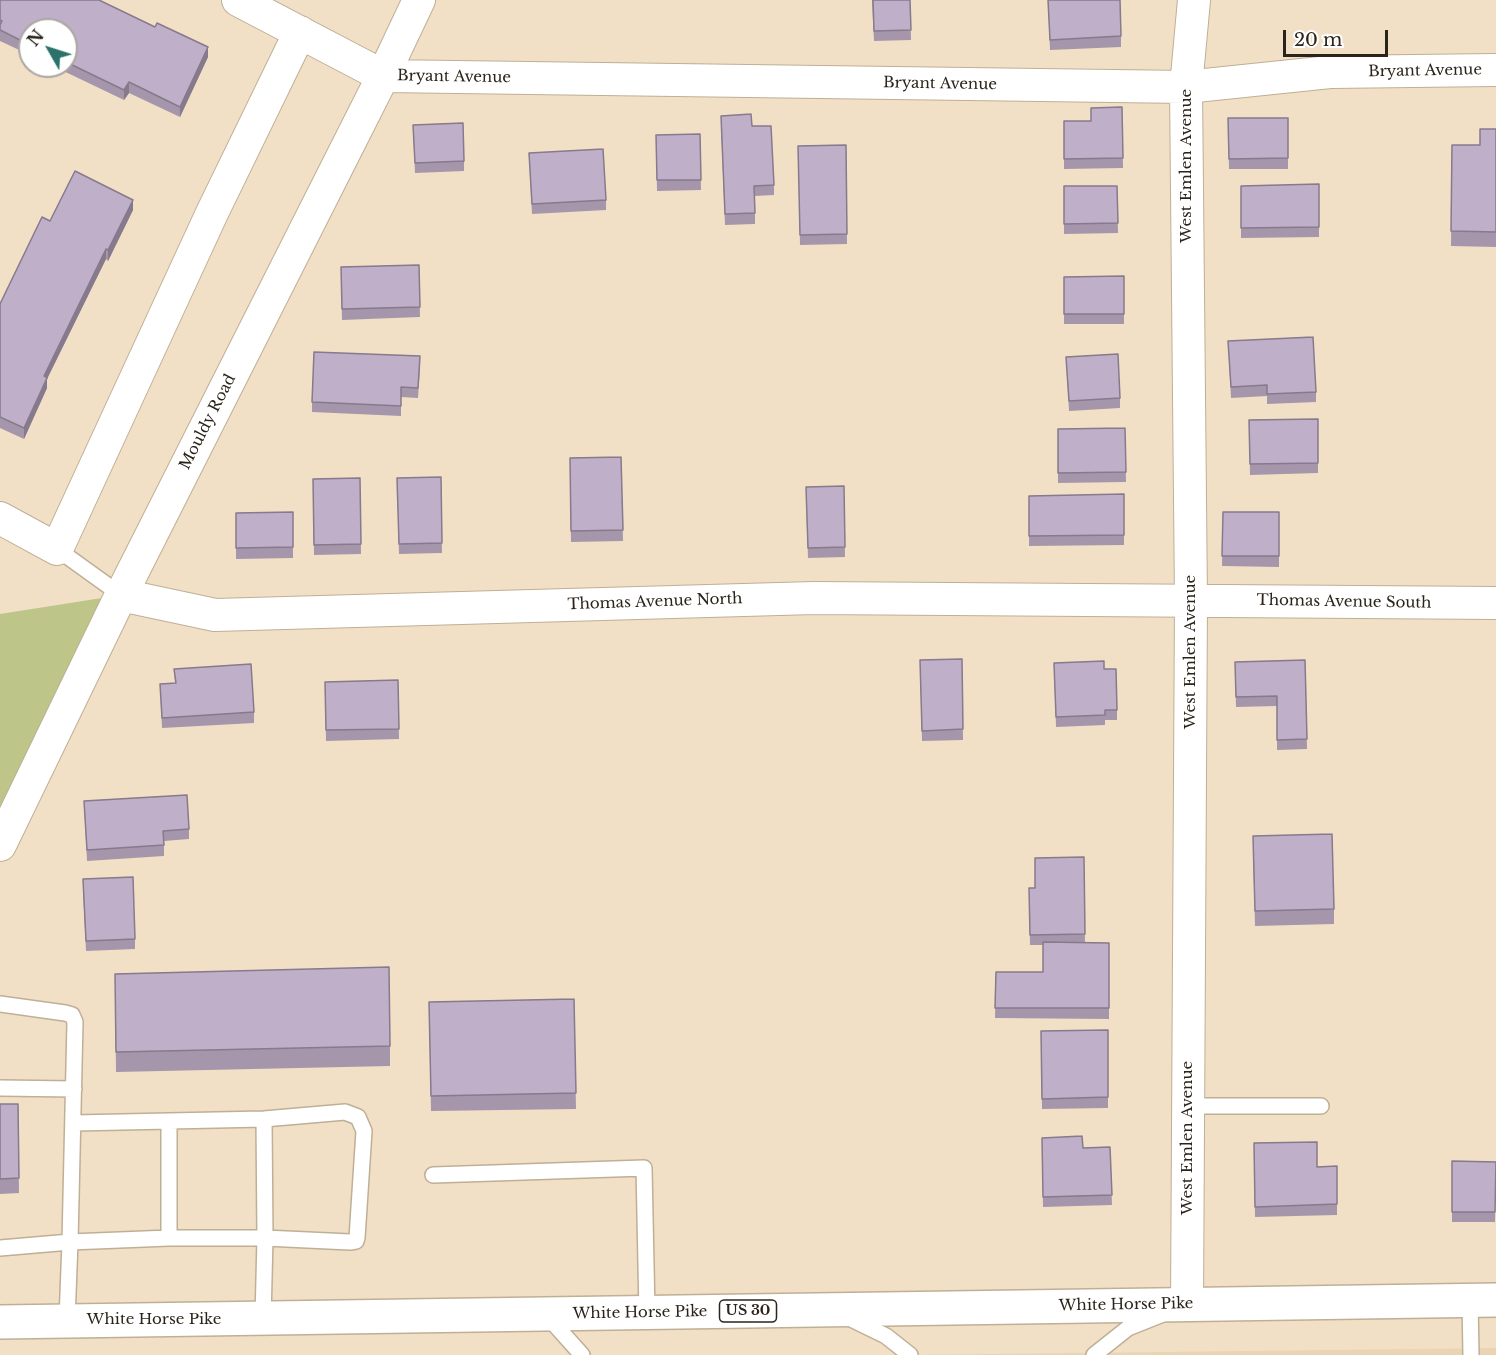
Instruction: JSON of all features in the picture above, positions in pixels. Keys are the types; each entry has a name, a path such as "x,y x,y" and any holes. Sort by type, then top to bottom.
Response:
{"highway":[{"name":"White Horse Pike","path":"0,1322 1483,1300"}],"street":[{"path":"238,0 382,76"},
{"name":"Mouldy Road","path":"0,845 121,595 418,0"},
{"name":"West Emlen Avenue","path":"1187,1304 1191,601 1186,87 1194,0"},
{"path":"0,518 57,549 212,213 300,32"},
{"name":"Bryant Avenue","path":"382,76 1186,87 1330,72 1496,70"},
{"name":"Thomas Avenue North","path":"121,595 215,615 814,598 1191,601"},
{"name":"Thomas Avenue South","path":"1191,601 1496,603"}],"lane":[{"path":"57,549 121,595"},
{"path":"0,1004 64,1012 72,1015 75,1022 67,1320"},
{"path":"0,1088 74,1089"},
{"path":"1188,1106 1321,1106"},
{"path":"0,1248 70,1242 170,1238 356,1241 364,1131 358,1117 345,1112 264,1119 74,1123"},
{"path":"263,1319 264,1119"},
{"path":"169,1121 170,1238"},
{"path":"433,1174 644,1168 647,1313"},
{"path":"1471,1355 1483,1300"},
{"path":"1094,1355 1128,1328 1187,1304"},
{"path":"830,1310 886,1336 910,1355"},
{"path":"546,1314 582,1355"}],"shaded area":[{"path":"1496,1348 1496,1355 907,1355"}],"green space":[{"path":"121,595 0,845 0,614"}],"building":[{"path":"0,0 99,0 155,27 157,23 208,47 180,107 129,82 124,90 78,68 78,18 18,18 18,39 0,30 2,21 0,20"},
{"path":"873,0 910,0 911,30 874,31"},
{"path":"1048,0 1120,0 1121,36 1050,40"},
{"path":"1122,107 1123,158 1064,159 1064,121 1091,121 1091,108"},
{"path":"751,114 752,126 771,126 774,185 754,186 755,213 725,214 721,116"},
{"path":"1228,118 1288,118 1288,158 1229,159"},
{"path":"463,123 464,161 415,163 413,125"},
{"path":"1480,129 1496,129 1496,232 1451,231 1452,145 1480,145"},
{"path":"700,134 701,180 657,180 656,135"},
{"path":"846,145 847,234 800,235 798,146"},
{"path":"603,149 606,200 532,204 529,153"},
{"path":"75,171 133,200 108,250 106,249 44,376 47,378 24,428 0,417 0,304 42,217 50,221"},
{"path":"1319,184 1319,227 1241,228 1241,186"},
{"path":"1064,186 1117,186 1118,223 1064,224"},
{"path":"419,265 420,307 342,309 341,267"},
{"path":"1124,276 1124,314 1064,314 1064,277"},
{"path":"1313,337 1316,392 1267,394 1267,385 1231,387 1228,341"},
{"path":"314,352 420,356 418,388 401,387 401,406 312,402"},
{"path":"1118,354 1120,398 1069,401 1066,357"},
{"path":"1318,419 1318,463 1250,464 1249,420"},
{"path":"1125,428 1126,472 1058,473 1058,429"},
{"path":"621,457 623,530 571,531 570,458"},
{"path":"441,477 442,543 399,544 397,478"},
{"path":"360,478 361,544 314,545 313,479"},
{"path":"844,486 845,547 808,548 806,487"},
{"path":"1124,494 1124,535 1029,536 1029,496"},
{"path":"293,512 293,547 236,548 236,513"},
{"path":"1223,512 1279,512 1279,556 1222,556"},
{"path":"962,659 963,729 922,731 920,660"},
{"path":"1305,660 1307,739 1277,740 1277,696 1236,697 1235,662"},
{"path":"1104,661 1104,669 1116,669 1117,710 1105,710 1105,715 1056,717 1054,663"},
{"path":"251,664 254,712 162,718 160,684 176,683 174,669"},
{"path":"398,680 399,729 326,730 325,682"},
{"path":"187,795 189,829 163,831 164,845 87,850 84,801"},
{"path":"1332,834 1334,909 1255,911 1253,836"},
{"path":"1084,857 1085,934 1030,935 1029,888 1035,888 1035,858"},
{"path":"133,877 135,939 86,941 83,879"},
{"path":"1043,942 1109,943 1109,1008 995,1008 996,972 1043,972"},
{"path":"389,967 390,1046 116,1052 115,974"},
{"path":"574,999 576,1093 431,1096 429,1002"},
{"path":"1108,1030 1108,1097 1042,1099 1041,1031"},
{"path":"0,1104 18,1104 19,1178 0,1179"},
{"path":"1082,1136 1083,1148 1110,1147 1112,1195 1043,1197 1042,1138"},
{"path":"1317,1142 1317,1167 1337,1166 1337,1204 1255,1207 1254,1143"},
{"path":"1452,1161 1496,1162 1495,1212 1452,1212"}]}
